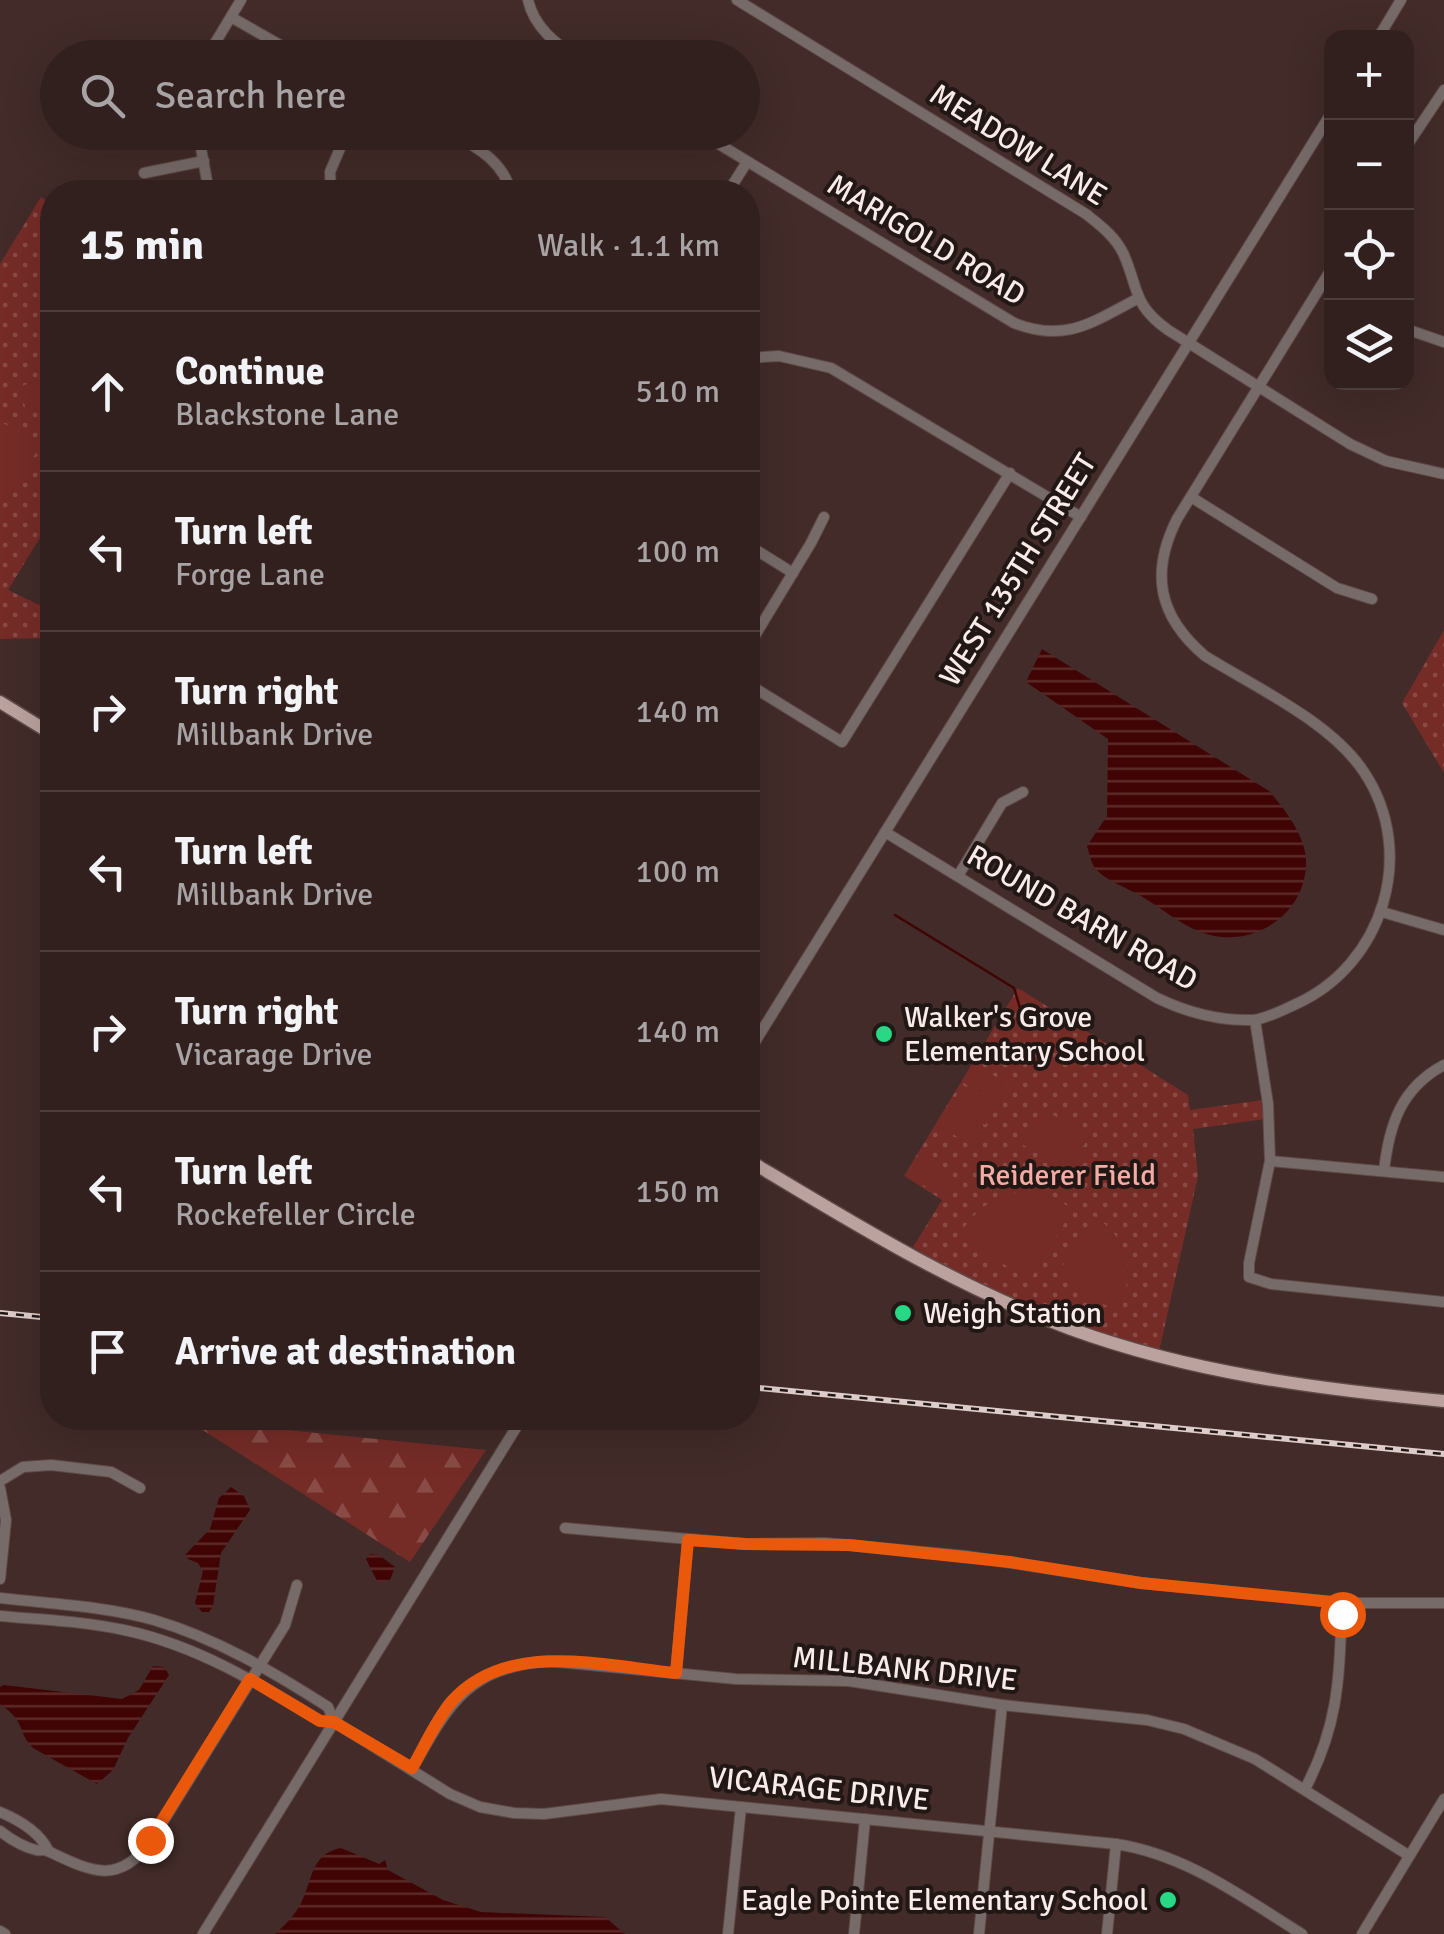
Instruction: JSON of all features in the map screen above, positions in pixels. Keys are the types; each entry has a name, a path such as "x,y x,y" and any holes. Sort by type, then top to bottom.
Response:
{"main road":[{"path":"0,702 40,727"},
{"path":"760,1167 924,1264 1069,1329 1158,1357 1244,1376 1317,1389 1444,1401"}],"street":[{"path":"216,40 241,0"},
{"path":"528,0 543,30 553,40"},
{"name":"MEADOW LANE","path":"736,0 1086,214 1108,231 1124,255 1137,299 1158,324 1350,444 1386,461 1444,474"},
{"path":"1383,30 1401,0"},
{"path":"230,16 271,40"},
{"path":"1414,135 1444,90"},
{"name":"WEST 135TH STREET","path":"760,1034 1327,120"},
{"path":"202,150 208,180"},
{"path":"331,180 339,150"},
{"path":"480,150 500,168 506,180"},
{"name":"MARIGOLD ROAD","path":"728,150 1014,323 1035,331 1073,331 1137,299"},
{"path":"144,173 204,161"},
{"path":"736,180 747,162"},
{"name":"ROUND BARN ROAD","path":"885,832 1156,998 1207,1016 1255,1020 1307,999 1329,985 1366,945 1382,912 1391,856 1387,825 1364,771 1325,731 1196,648 1180,630 1164,601 1160,577 1170,533 1191,496 1324,289"},
{"path":"1414,332 1444,342"},
{"path":"760,357 779,356 832,368 1081,516"},
{"path":"760,691 842,742 1010,473"},
{"path":"1191,496 1337,588 1372,599"},
{"path":"760,627 824,517"},
{"path":"760,552 793,573"},
{"path":"958,876 1002,803 1022,792"},
{"path":"1382,912 1444,930"},
{"path":"1255,1020 1268,1104 1270,1161 1249,1277 1271,1284 1444,1302"},
{"path":"1384,1171 1387,1140 1402,1102 1420,1080 1444,1065"},
{"path":"1270,1161 1444,1177"},
{"path":"202,1934 515,1430"},
{"path":"0,1579 6,1520 0,1484 23,1467 51,1465 111,1472 140,1488"},
{"path":"565,1528 688,1540 778,1545 825,1543 946,1554 1141,1583 1342,1603 1444,1603"},
{"path":"676,1673 688,1540"},
{"path":"0,1831 33,1850 48,1850 76,1867 99,1871 117,1868 137,1857 285,1625 297,1586"},
{"name":"VICARAGE DRIVE","path":"0,1598 127,1614 190,1632 260,1665 328,1707 334,1722"},
{"path":"1305,1789 1322,1758 1337,1706 1342,1603"},
{"path":"75,1622 76,1606"},
{"path":"124,1630 127,1614"},
{"name":"VICARAGE DRIVE","path":"0,1616 124,1630 184,1648 250,1679 320,1721 334,1722 450,1794 480,1808 544,1814 661,1798 1116,1844 1151,1850 1207,1874 1302,1934"},
{"path":"184,1648 190,1632"},
{"name":"MILLBANK DRIVE","path":"412,1768 452,1702 494,1671 520,1663 548,1661 736,1679 839,1680 1002,1705 1120,1716 1184,1729 1254,1759 1408,1855"},
{"path":"979,1934 1002,1705"},
{"path":"1362,1934 1444,1799"},
{"path":"728,1934 741,1807"},
{"path":"0,1812 42,1838 48,1850"},
{"path":"854,1934 865,1819"},
{"path":"1107,1934 1116,1844"}],"green space":[{"path":"40,199 40,538 8,590 40,605 40,638 0,639 0,264"},
{"path":"36,381 40,407 27,412 19,387"},
{"path":"0,421 36,445 37,451 9,497 0,491"},
{"path":"1444,630 1444,773 1402,703"},
{"name":"Reiderer Field","path":"1018,988 1188,1095 1190,1110 1263,1100 1265,1119 1193,1129 1198,1176 1159,1352 1002,1294 913,1247 942,1200 904,1176"},
{"path":"975,1064 1009,1085 998,1104 964,1083"},
{"path":"963,1085 996,1106 985,1125 951,1104"},
{"path":"949,1107 983,1127 972,1146 938,1125"},
{"path":"1043,1109 1089,1137 1067,1172 1022,1144"},
{"path":"919,1156 953,1177 941,1196 907,1175"},
{"path":"1032,1191 1073,1209 1032,1277 1026,1278 959,1236 990,1203"},
{"path":"1094,1216 1115,1236 1126,1259 1126,1285 1117,1312 1064,1281 1059,1272"},
{"path":"203,1430 287,1430 486,1450 410,1562"}],"shaded area":[{"path":"1042,649 1269,791 1294,825 1306,855 1303,884 1285,914 1255,933 1219,937 1185,925 1095,868 1087,846 1107,816 1108,739 1026,682"},
{"path":"231,1487 244,1496 250,1510 221,1553 213,1606 209,1612 202,1612 195,1603 203,1571 185,1555 210,1529 219,1498"},
{"path":"370,1554 379,1555 395,1567 390,1580 378,1583 366,1559"},
{"path":"153,1666 164,1667 169,1675 128,1738 113,1770 97,1784 33,1748 14,1716 0,1704 0,1687 4,1685 122,1699 139,1690"},
{"path":"341,1848 379,1864 385,1860 388,1870 443,1900 481,1912 605,1917 625,1934 275,1934 299,1907 318,1862"}],"waterway":[{"path":"895,915 1014,988 1020,1008"}],"railway":[{"path":"0,1313 40,1317"},
{"path":"760,1388 1444,1454"}],"place":[{"name":"Walker's Grove Elementary School","path":"884,1034"},
{"name":"Weigh Station","path":"903,1313"},
{"name":"Eagle Pointe Elementary School","path":"1168,1900"}],"route":[{"path":"150,1840 250,1679 320,1721 334,1722 412,1768 452,1702 494,1671 520,1663 548,1661 676,1673 688,1540 778,1545 825,1543 966,1556 1141,1583 1342,1603 1342,1614"}]}
